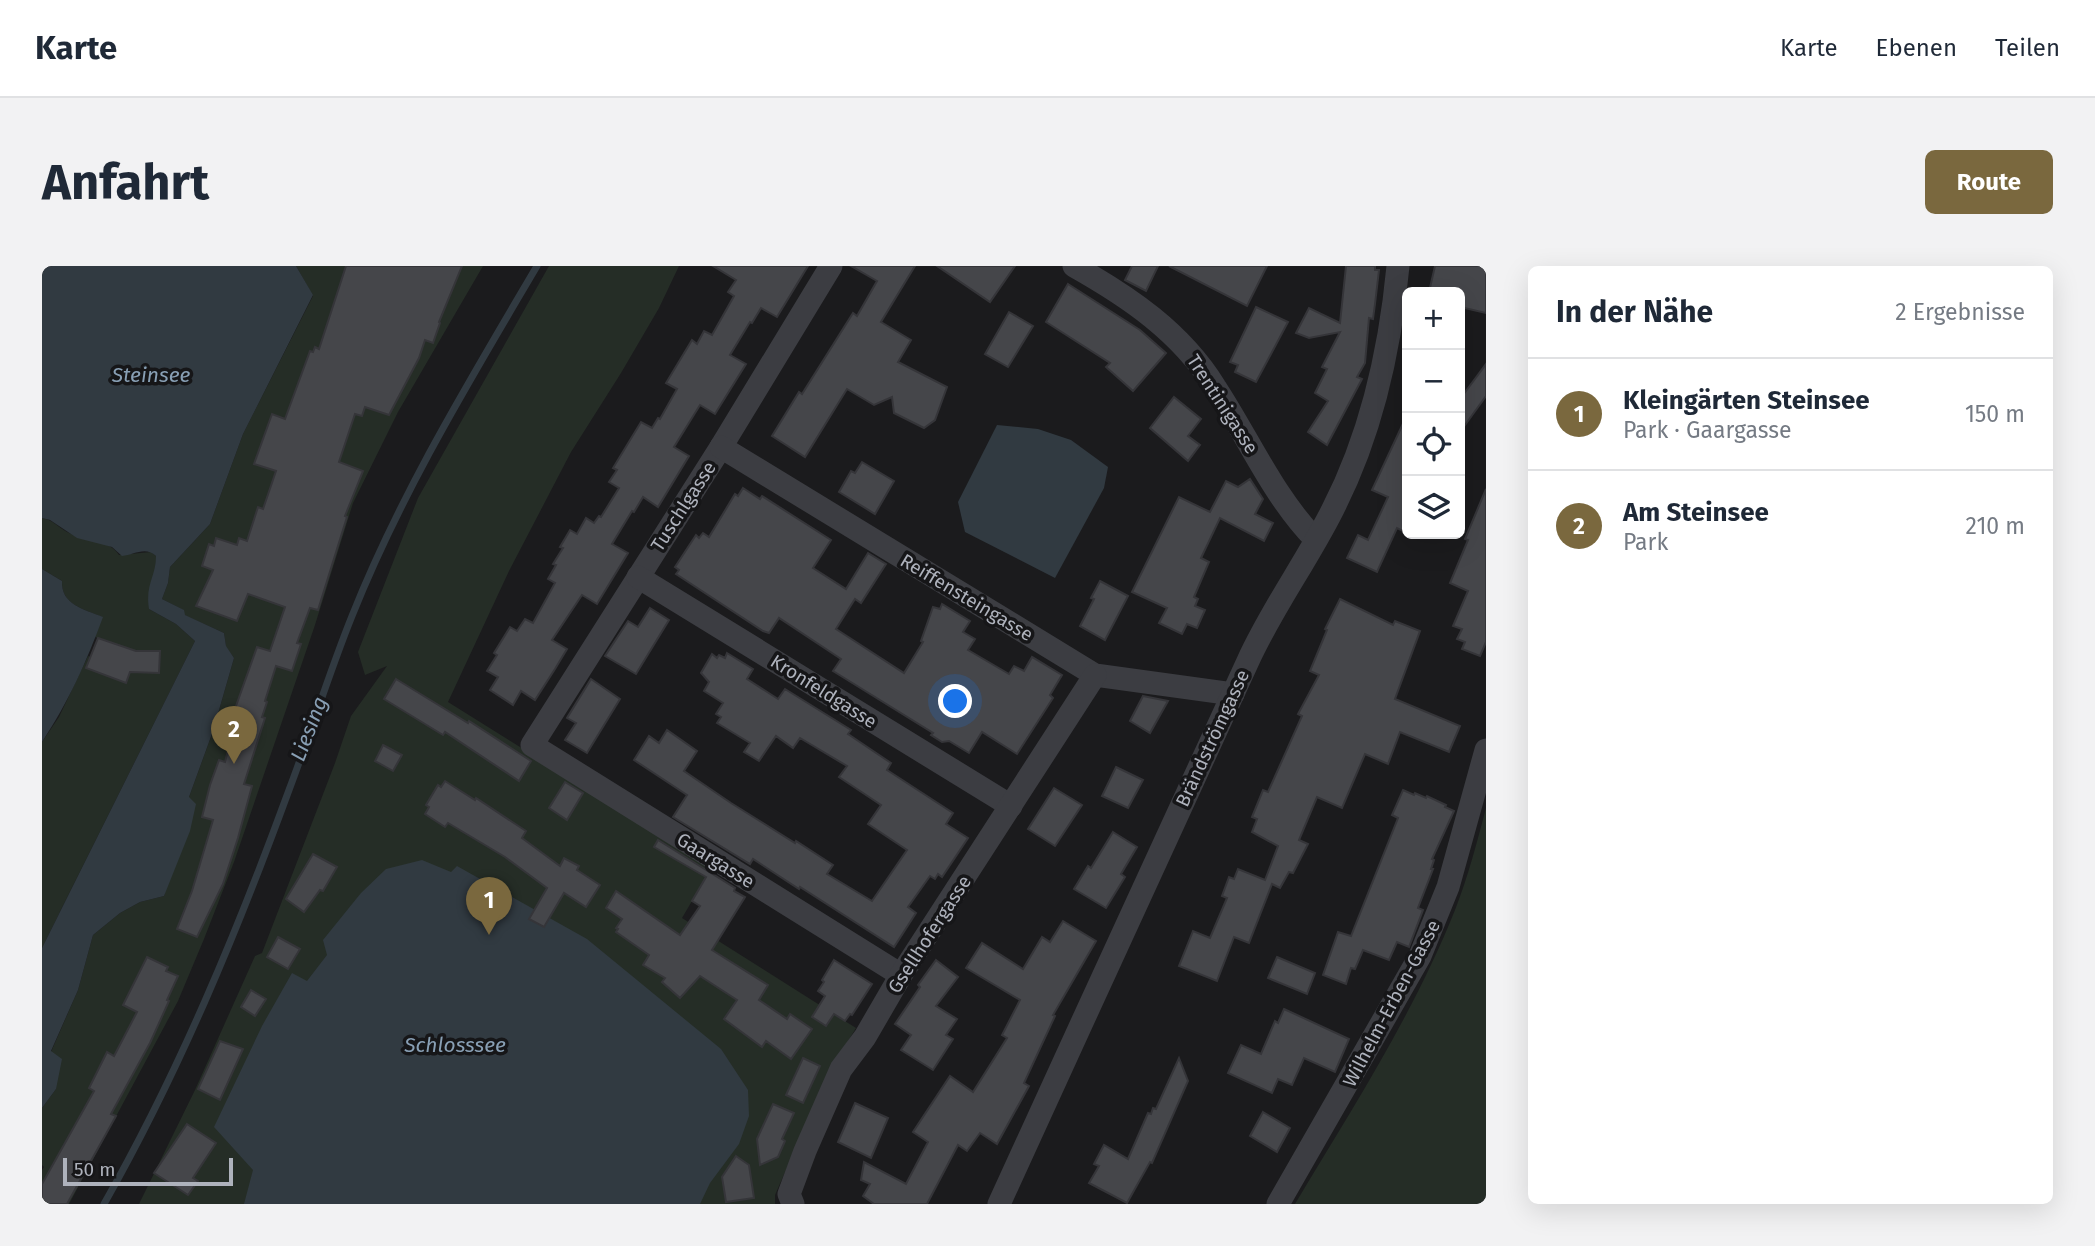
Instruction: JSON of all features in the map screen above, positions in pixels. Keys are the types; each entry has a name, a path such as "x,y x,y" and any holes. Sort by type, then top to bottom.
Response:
{"street":[{"name":"Tuschlgasse","path":"532,745 721,447 831,266"},
{"name":"Trentinigasse","path":"1074,266 1154,317 1186,348 1214,384 1290,510 1315,539"},
{"name":"Brändströmgasse","path":"999,1204 1264,626 1332,512 1350,473 1377,396 1389,335 1398,266"},
{"name":"Reiffensteingasse","path":"721,447 1095,675 1233,694"},
{"name":"Kronfeldgasse","path":"638,577 1011,806"},
{"name":"Gsellhofergasse","path":"793,1204 789,1194 841,1069 865,1037 901,975 1095,675"},
{"name":"Gaargasse","path":"532,745 901,975"},
{"name":"Wilhelm-Erben-Gasse","path":"1278,1204 1420,956 1448,887 1486,750"}],"shaded area":[{"path":"296,266 483,266 398,412 353,503 315,625 234,862 178,1001 69,1204 42,1204 42,1108 56,1089 51,1052 78,990 93,935 120,913 140,902 164,896 189,797 213,731 234,658 226,647 224,633 184,615 183,610 162,599 170,567 210,524 243,434 313,296"},
{"path":"549,266 679,266 659,308 571,452 509,571 448,702 712,867 682,918 856,1028 828,1074 775,1195 775,1204 139,1204 195,1090 255,956 262,953 351,716 387,666 365,675 358,652 418,498"},
{"path":"42,518 73,535 102,543 119,555 151,552 156,556 149,609 176,624 195,641 42,948 42,742 59,717 88,656 91,657 87,668 125,683 130,672 159,673 160,652 134,651 95,637 102,617 69,601 65,596 62,581 42,569"},
{"path":"1486,808 1486,1199 1483,1204 1295,1204 1381,1060 1421,986 1460,898"}],"water":[{"name":"Steinsee","path":"42,266 296,266 313,295 243,434 210,524 170,567 162,599 184,610 185,615 224,633 226,646 234,658 213,731 189,797 196,804 190,831 164,896 140,902 120,913 93,935 78,990 51,1051 62,1059 56,1089 42,1108 42,948 195,641 176,624 149,609 148,593 156,556 144,551 122,556 112,547 77,538 50,520 42,518"},
{"path":"997,425 1038,429 1071,440 1108,467 1104,488 1055,578 965,532 958,502"},
{"path":"42,569 62,581 65,596 75,605 103,617 61,712 42,742"},
{"name":"Schlosssee","path":"422,860 451,872 457,866 587,939 721,1049 748,1090 749,1116 739,1144 710,1183 700,1204 244,1204 253,1170 214,1127 262,1026 292,973 307,981 327,955 323,940 361,893 386,869"}],"building":[{"path":"346,266 462,266 433,343 425,340 419,358 389,415 365,407 362,416 355,414 339,462 363,471 345,516 347,517 318,610 310,608 297,643 301,644 292,671 276,666 265,701 267,702 262,717 265,718 244,784 252,786 238,838 223,884 197,937 177,929 192,891 213,820 202,817 210,785 219,760 225,762 235,723 232,722 236,706 257,647 270,651 285,607 248,594 237,621 196,606 213,570 202,566 209,544 214,546 216,538 237,545 239,538 247,541 258,507 263,509 276,471 254,464 272,414 285,419 310,351 313,352 315,347 319,349"},
{"path":"713,266 808,266 777,317 761,308 752,323 750,322 730,355 746,364 715,414 700,405 674,447 689,456 658,507 643,497 634,512 632,511 612,544 628,553 597,604 582,595 552,640 567,649 555,669 535,700 521,691 513,705 490,690 498,677 487,671 497,655 494,653 510,627 517,631 525,619 533,623 555,583 548,579 563,548 560,547 570,530 577,534 586,518 594,523 601,517 619,488 609,482 617,470 613,468 641,422 652,428 658,418 660,419 677,389 666,383 692,340 697,344 704,331 712,335 734,296 728,292 736,280"},
{"path":"851,266 915,266 881,322 911,340 898,362 947,387 935,420 924,428 894,413 892,397 874,405 847,389 805,457 772,436 853,313 857,316 877,281"},
{"path":"937,266 1015,266 990,302"},
{"path":"1132,266 1158,266 1146,291 1125,280"},
{"path":"1169,266 1267,266 1247,306"},
{"path":"1346,266 1375,266 1375,270 1379,270 1373,319 1369,318 1365,363 1357,377 1362,379 1327,445 1308,432 1328,401 1315,393 1327,369 1322,367 1340,332 1309,338 1296,333 1309,308 1340,323"},
{"path":"1435,266 1486,266 1486,313 1465,308 1465,287 1430,287"},
{"path":"1068,284 1140,330 1166,353 1133,391 1106,367 1110,363 1046,322"},
{"path":"1256,307 1288,322 1256,382 1235,372 1238,365 1230,362"},
{"path":"1009,312 1033,326 1008,367 985,354"},
{"path":"1486,364 1486,396 1465,425 1465,392"},
{"path":"1174,397 1201,419 1188,436 1200,445 1188,461 1150,428"},
{"path":"1402,426 1402,530 1397,528 1377,572 1347,558 1358,535 1368,540 1388,497 1372,490"},
{"path":"862,462 894,481 875,514 839,492 851,471 855,473"},
{"path":"1250,479 1263,499 1255,514 1273,523 1264,541 1220,518 1201,558 1209,562 1194,597 1198,599 1195,606 1205,610 1197,628 1187,624 1182,634 1159,623 1167,608 1132,592 1179,497 1210,512 1226,481 1238,487"},
{"path":"743,488 760,499 762,496 831,540 813,568 846,589 868,553 886,564 861,603 855,599 836,629 904,673 923,642 921,641 933,607 940,609 942,604 970,621 963,632 975,639 968,650 1009,674 1014,666 1024,671 1032,657 1062,675 1050,695 1053,698 1017,754 982,732 969,753 949,741 942,742 931,735 933,733 833,671 841,659 779,618 769,633 763,631 676,574 679,570 675,567 696,535 699,538 703,533 709,537 735,494 738,496"},
{"path":"1486,489 1486,642 1480,656 1462,649 1465,642 1457,639 1462,629 1453,626 1468,591 1450,583 1468,540 1465,539"},
{"path":"1100,581 1128,596 1105,640 1080,626"},
{"path":"1340,599 1393,625 1395,621 1420,631 1395,699 1460,726 1449,752 1400,732 1388,764 1365,754 1342,808 1317,797 1299,840 1308,844 1293,873 1289,872 1280,888 1272,884 1249,943 1234,937 1217,981 1179,966 1193,931 1210,938 1227,898 1222,896 1229,877 1234,879 1238,869 1265,880 1278,846 1252,832 1257,819 1252,817 1263,790 1268,792 1302,716 1298,714 1319,675 1310,671 1327,630 1325,629"},
{"path":"650,608 669,620 636,674 605,656 628,621 638,627"},
{"path":"98,638 136,651 160,651 159,673 130,672 126,683 86,668"},
{"path":"727,653 753,669 747,679 778,699 785,689 851,730 848,734 891,763 887,770 953,813 946,824 968,838 942,877 938,874 935,879 930,876 908,907 916,913 894,947 753,859 750,864 673,817 687,795 634,760 649,736 659,743 667,730 697,751 684,771 833,865 827,874 872,901 907,850 868,824 881,805 839,777 847,766 800,738 793,748 776,736 759,761 744,752 750,743 717,723 721,717 716,714 723,703 704,691 709,682 701,673 712,654 717,658 719,655 725,658"},
{"path":"396,679 531,761 519,781 445,732 443,735 384,699"},
{"path":"591,679 620,699 587,753 565,740 576,723 567,718"},
{"path":"1143,696 1168,701 1150,733 1130,721"},
{"path":"383,745 402,755 393,771 375,761"},
{"path":"1116,767 1143,780 1128,808 1102,796"},
{"path":"445,781 526,831 522,838 560,866 564,858 579,866 577,870 600,885 586,907 564,893 544,927 529,919 547,888 505,857 448,823 445,827 425,814 429,807 426,805 438,785 441,787"},
{"path":"565,782 583,793 567,820 549,808"},
{"path":"1054,788 1082,805 1055,846 1028,829"},
{"path":"1403,790 1426,798 1427,796 1454,811 1432,859 1433,869 1418,908 1423,910 1409,947 1397,942 1389,960 1363,950 1355,969 1351,968 1346,984 1323,975 1338,932 1351,936 1398,818 1392,815"},
{"path":"1113,832 1137,847 1121,874 1125,877 1106,908 1074,889 1088,866 1091,868"},
{"path":"658,840 745,897 712,950 768,985 759,1000 787,1019 790,1014 812,1029 791,1059 766,1041 762,1047 724,1019 737,1000 700,976 680,998 662,982 665,978 643,965 649,955 616,932 622,919 606,908 616,891 680,935 700,906 692,901 706,877 654,847"},
{"path":"313,854 337,867 323,891 320,890 304,912 286,899"},
{"path":"1063,921 1096,941 1053,1015 1055,1016 1024,1083 1029,1086 997,1144 980,1133 967,1151 958,1145 927,1204 874,1204 863,1196 870,1184 861,1180 864,1162 906,1184 928,1142 913,1132 950,1076 973,1092 1007,1038 1002,1035 1020,1000 966,968 982,943 1023,969 1042,937 1050,942"},
{"path":"278,937 300,949 288,969 267,957"},
{"path":"147,957 168,967 166,971 178,976 167,1000 169,1001 150,1043 111,1114 116,1116 67,1204 42,1204 42,1184 94,1091 89,1088 107,1052 114,1056 137,1012 123,1005"},
{"path":"1277,957 1315,973 1307,994 1268,978"},
{"path":"834,960 872,984 852,1015 845,1021 834,1014 826,1026 812,1017 825,996 818,991"},
{"path":"936,960 958,977 936,1006 957,1019 946,1035 953,1039 933,1070 901,1050 911,1035 895,1024"},
{"path":"251,990 266,999 255,1016 241,1007"},
{"path":"1284,1009 1349,1039 1335,1072 1304,1058 1292,1085 1278,1079 1272,1093 1228,1073 1241,1045 1261,1054 1275,1021 1278,1023"},
{"path":"220,1041 243,1049 220,1100 198,1089"},
{"path":"803,1058 820,1066 803,1103 786,1095"},
{"path":"1179,1058 1188,1081 1152,1163 1150,1162 1127,1203 1089,1183 1099,1166 1094,1164 1104,1145 1128,1159 1148,1113 1151,1114 1153,1108 1156,1109"},
{"path":"855,1103 888,1118 871,1158 838,1142"},
{"path":"773,1104 794,1113 782,1139 785,1141 778,1157 760,1165 757,1139"},
{"path":"1263,1112 1290,1128 1277,1152 1250,1136"},
{"path":"187,1124 216,1143 193,1178 198,1181 188,1195 154,1173"},
{"path":"736,1156 749,1165 754,1198 726,1202 722,1177"}],"waterway":[{"name":"Liesing","path":"104,1204 157,1104 227,949 371,570 414,481 537,266"}],"place":[{"name":"Am Steinsee","path":"234,764"},
{"name":"Kleingärten Steinsee","path":"489,935"}]}
